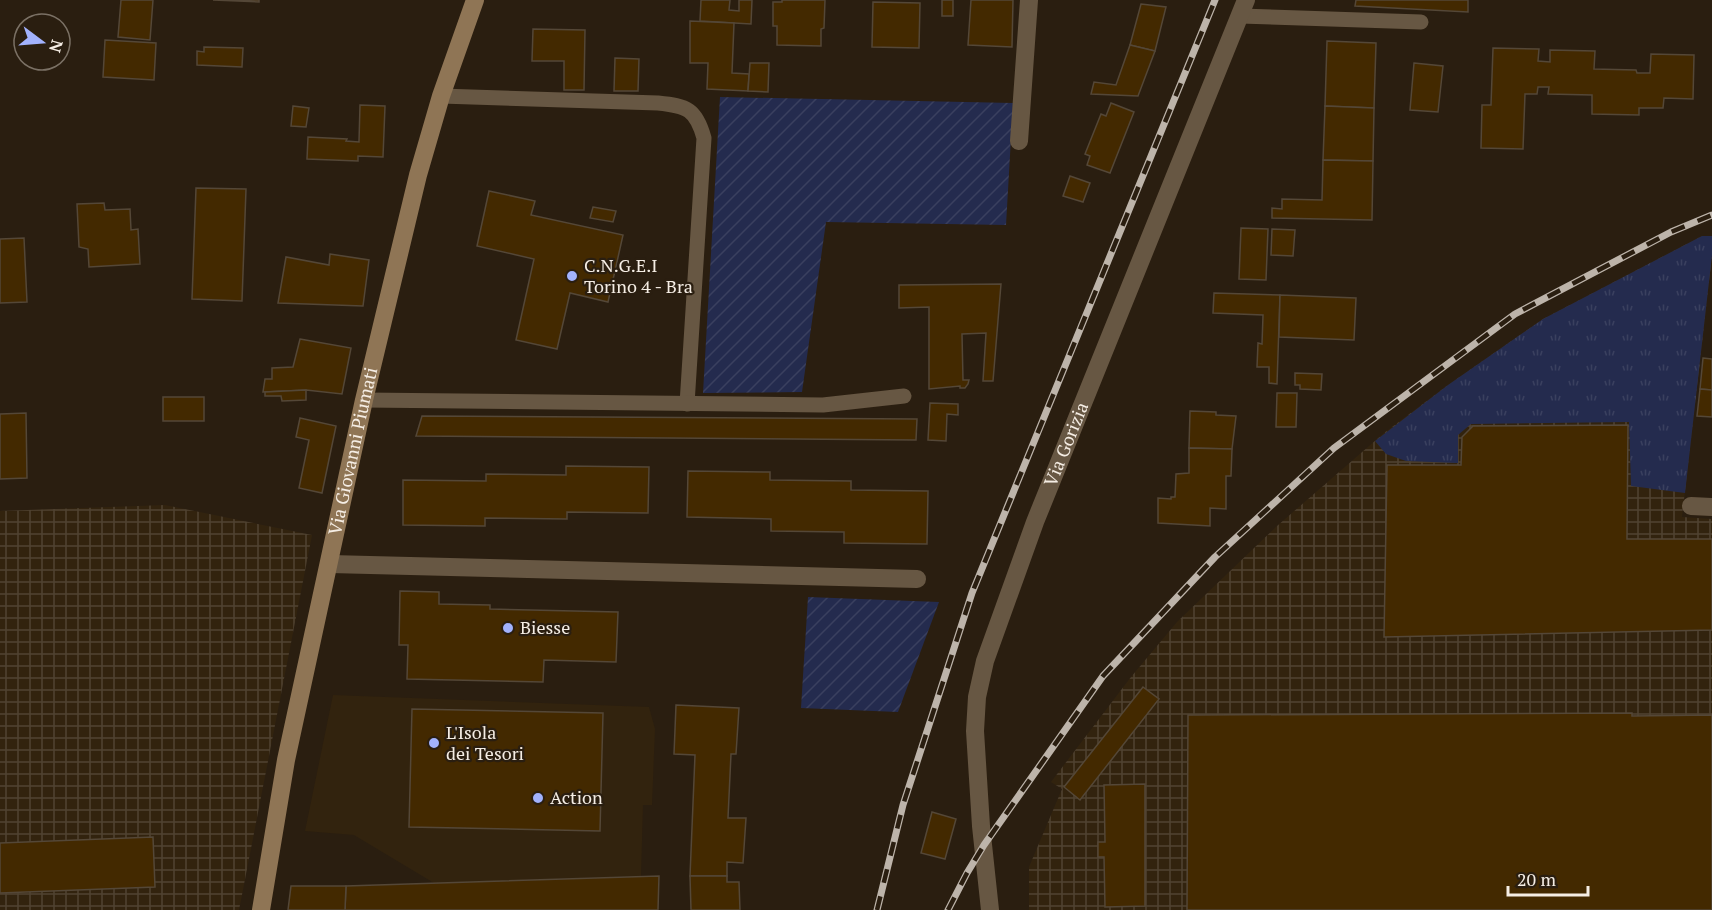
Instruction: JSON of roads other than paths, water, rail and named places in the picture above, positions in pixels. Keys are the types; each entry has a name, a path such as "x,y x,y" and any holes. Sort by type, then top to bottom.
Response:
{"street":[{"name":"Via Giovanni Piumati","path":"261,910 286,760 364,400 418,175 441,96 475,0"},
{"path":"1019,141 1029,0"},
{"name":"Via Gorizia","path":"990,910 981,826 975,731 977,697 985,661 1039,512 1243,8"},
{"path":"1691,506 1712,507"},
{"path":"330,564 916,579"}],"lane":[{"path":"1243,8 1421,22"},
{"path":"441,96 658,103 689,110 699,120 704,138 687,404"},
{"path":"364,400 823,405 904,396"}],"railway":[{"path":"877,910 903,805 972,593 1215,0"},
{"path":"948,910 984,845 1103,676 1215,557 1334,448 1515,314 1671,232 1712,215"}],"place":[{"name":"C.N.G.E.I Torino 4 - Bra","path":"572,276"},
{"name":"Biesse","path":"508,628"},
{"name":"L'Isola dei Tesori","path":"434,743"},
{"name":"Action","path":"538,798"}]}
